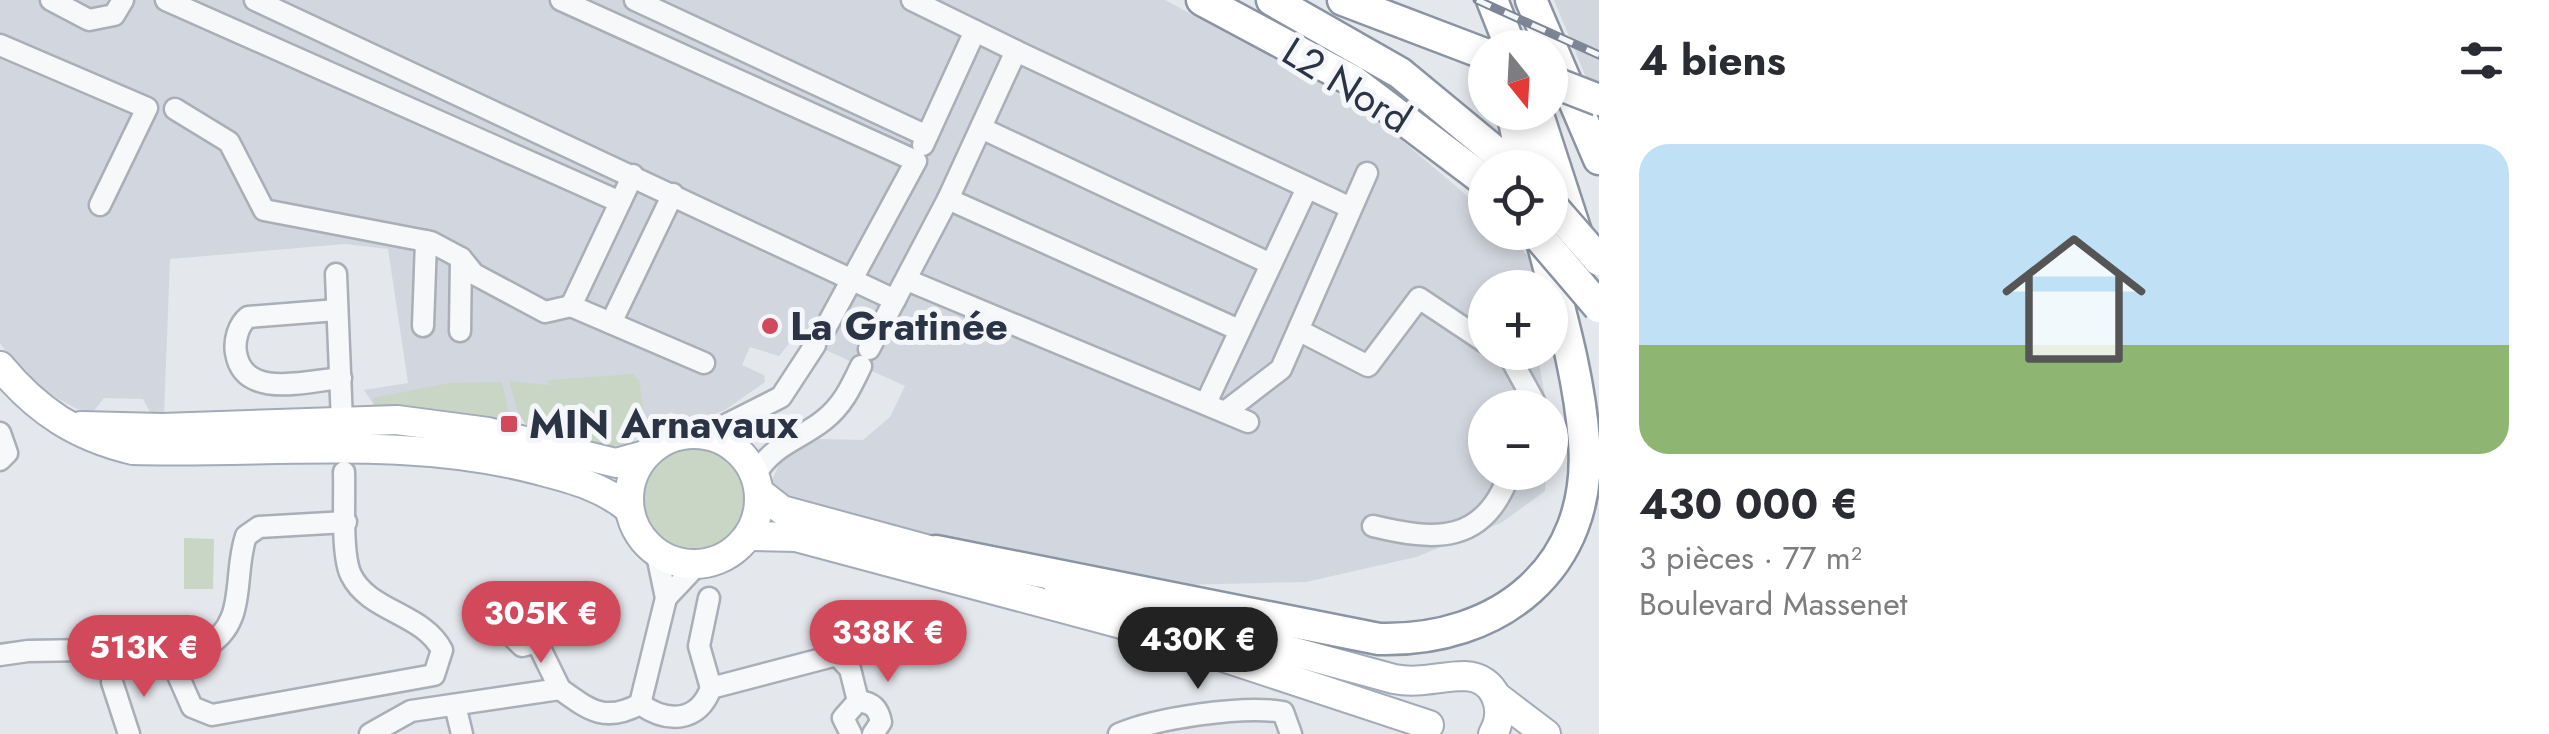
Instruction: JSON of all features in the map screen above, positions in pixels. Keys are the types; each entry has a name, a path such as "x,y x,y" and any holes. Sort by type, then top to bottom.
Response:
{"highway":[{"name":"L2 Nord","path":"1202,0 1354,80 1468,167"},
{"name":"L2 Nord","path":"1272,0 1400,74 1496,150"},
{"path":"1344,0 1468,44"},
{"path":"1531,0 1599,159"},
{"path":"1540,0 1599,122"},
{"path":"1490,30 1493,3"},
{"path":"1493,3 1504,30"},
{"path":"1568,87 1599,100"},
{"path":"1544,130 1564,186 1599,321"},
{"path":"1568,225 1599,260"},
{"path":"936,551 1379,639 1436,638 1484,622 1520,600 1552,564 1579,498 1585,446 1578,390 1543,250"},
{"path":"1553,250 1599,307"}],"main road":[{"path":"0,366 28,399 94,441 134,450 383,447 457,452 585,482 628,508"},
{"path":"65,425 162,428 342,422 450,424 616,463 646,455 674,437 706,435 736,449 757,483 782,510 1394,679 1415,683 1480,680 1540,731"},
{"path":"646,455 629,489 628,508 644,542 658,554 697,565 726,556 749,536 758,515 757,483"},
{"path":"749,536 780,534 1129,626 1432,730 1430,698 1447,680"},
{"path":"1496,696 1500,708 1494,733 1540,731"}],"street":[{"path":"51,0 89,20 114,15 123,0"},
{"path":"166,0 620,202"},
{"path":"255,0 896,300"},
{"path":"562,0 916,160"},
{"path":"636,0 928,136"},
{"path":"912,0 1351,208"},
{"path":"706,435 781,397 820,337 916,160 975,31"},
{"path":"0,45 147,108 100,205"},
{"path":"757,483 779,446 822,422 844,402 948,199 1016,51"},
{"path":"174,109 229,142 264,210 426,241 460,258 474,274 545,312 571,306 704,363"},
{"path":"981,128 1271,264"},
{"path":"1215,408 1281,369 1367,173"},
{"path":"571,306 633,175"},
{"path":"1215,408 1240,330 1307,188"},
{"path":"611,323 673,194"},
{"path":"948,199 1240,330"},
{"path":"423,326 426,241"},
{"path":"460,258 460,331"},
{"path":"336,274 342,422"},
{"path":"907,280 1248,422"},
{"path":"1300,331 1368,366 1419,298 1468,331"},
{"path":"337,310 248,317 240,323 235,347 243,372 258,383 341,378"},
{"path":"0,433 8,452 0,460"},
{"path":"175,650 177,672 192,706 212,715 434,675 442,650 433,632 359,588 349,571 344,472"},
{"path":"1373,526 1425,539 1470,528 1504,490"},
{"path":"0,656 28,651 204,648 230,624 238,607 246,536 260,527 346,522"},
{"path":"640,704 666,598 658,554"},
{"path":"666,598 697,565"},
{"path":"640,704 660,717 687,716 698,710 710,688 699,646 709,598"},
{"path":"480,603 522,646 537,642 560,689 594,714 608,716 640,704"},
{"path":"837,656 840,620"},
{"path":"710,688 837,656"},
{"path":"837,656 850,668 858,702"},
{"path":"112,682 129,734"},
{"path":"370,734 397,715 560,689"},
{"path":"851,734 843,718 858,702"},
{"path":"858,702 870,703 878,711 881,722 873,734"},
{"path":"455,704 462,734"},
{"path":"1119,734 1232,712 1283,712 1291,734"}],"shaded area":[{"path":"0,0 1165,0 1332,90 1399,138 1468,197 1468,250 1522,250 1538,268 1468,270 1468,370 1540,370 1544,390 1468,390 1468,490 1545,491 1501,523 1416,557 1306,582 1178,585 933,538 779,492 772,480 782,458 819,439 863,440 890,417 905,386 795,336 779,356 750,347 742,365 764,375 765,382 725,410 705,418 682,418 671,412 646,426 633,442 527,426 518,413 510,420 374,405 364,390 408,383 388,249 345,244 170,259 164,414 151,414 143,399 104,398 93,412 77,409 30,383 0,343"},
{"path":"1554,0 1599,0 1599,90 1590,87"}],"green space":[{"path":"633,374 639,380 646,426 635,438 607,446 574,441 527,426 518,413 509,381 549,385 548,380"},
{"path":"502,382 510,420 374,405 373,398 449,383"},
{"path":"692,446 712,450 730,461 741,479 745,499 741,519 730,537 712,548 692,552 672,548 654,537 643,519 639,499 643,479 654,461 672,450"},
{"path":"184,538 214,539 213,589 184,589"}],"railway":[{"path":"1477,0 1599,55"}],"place":[{"name":"La Gratinée","path":"770,326"},
{"name":"MIN Arnavaux","path":"509,424"}]}
